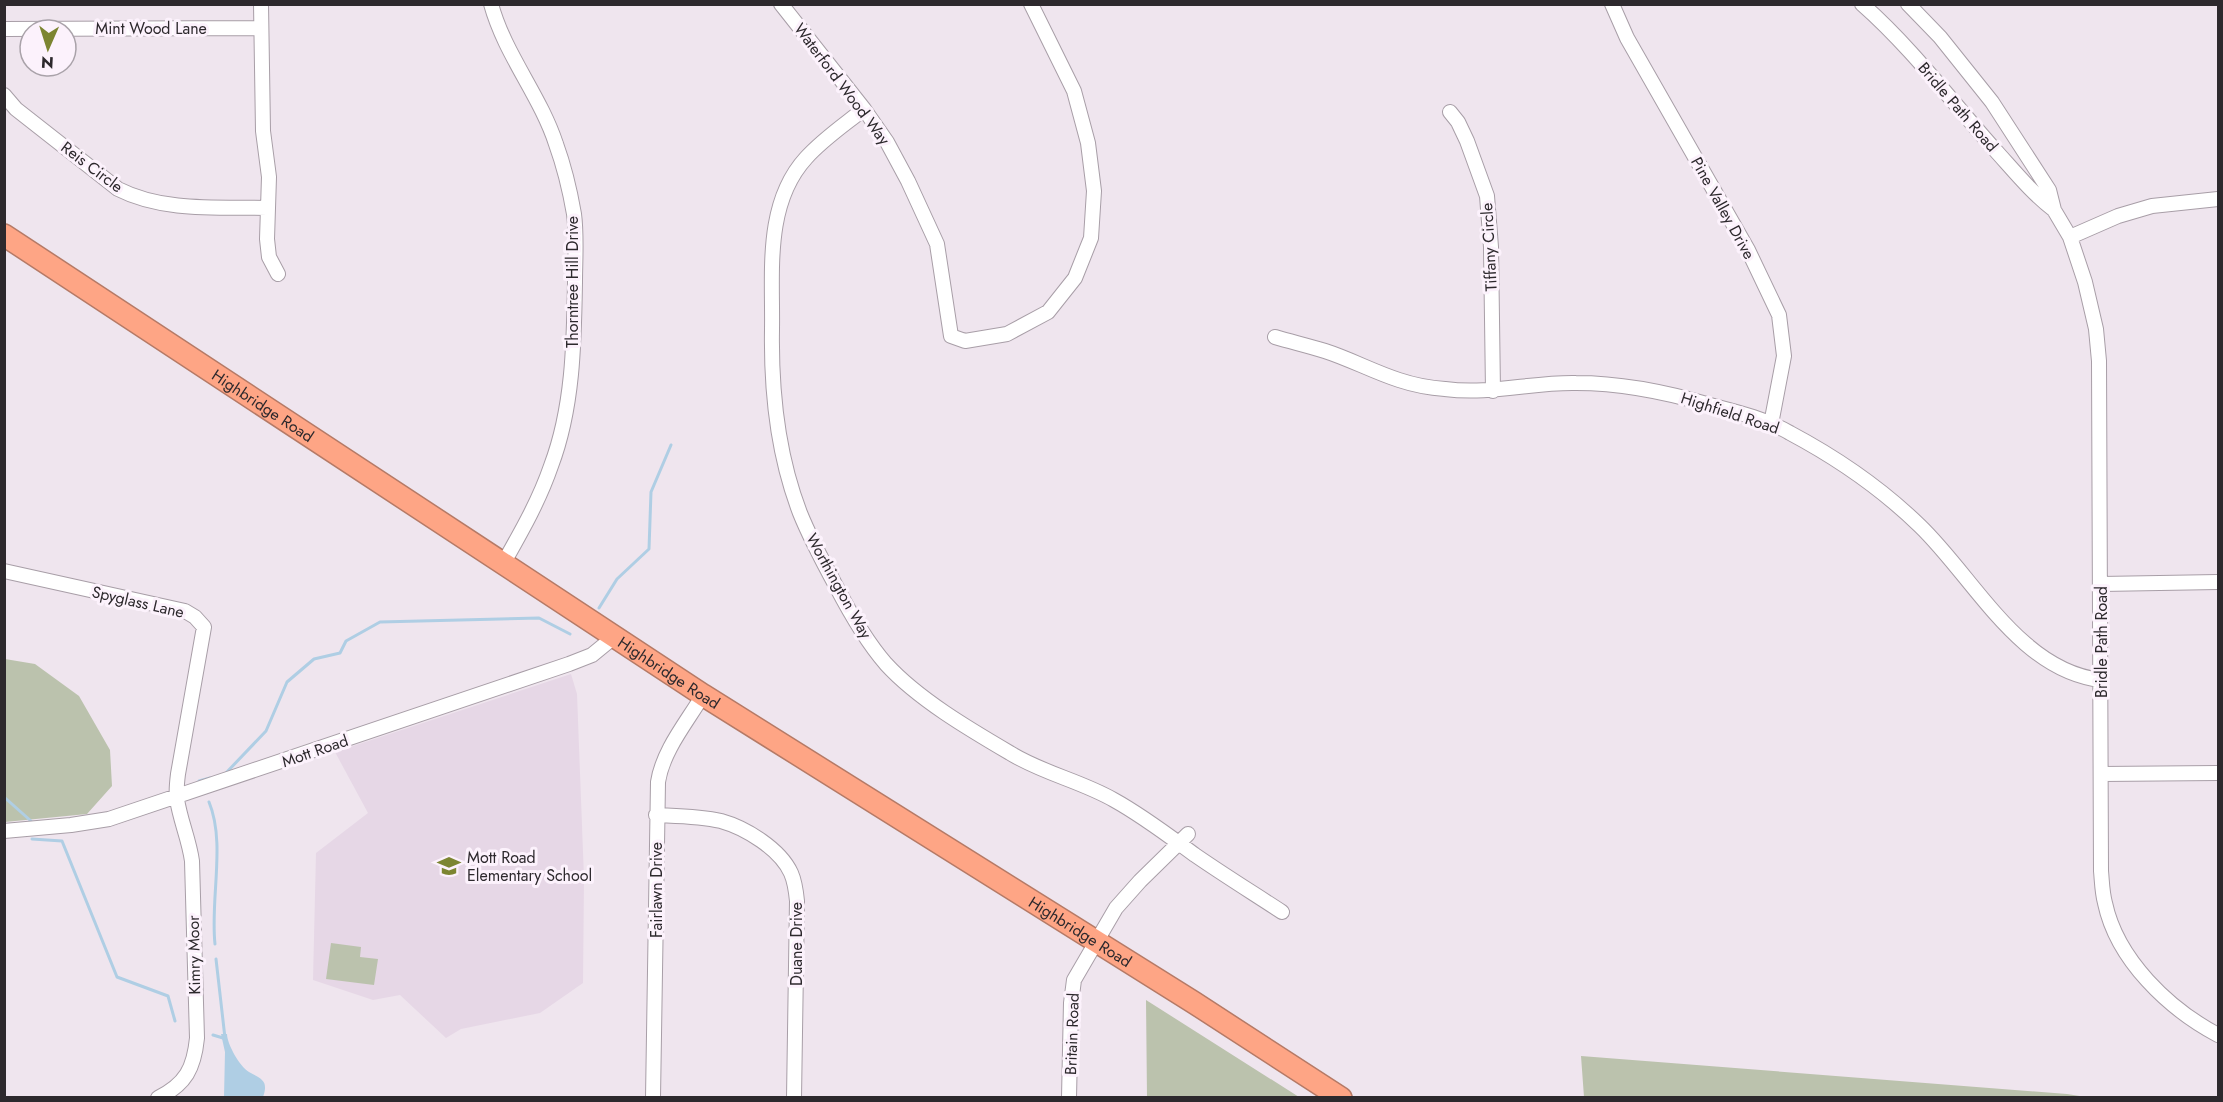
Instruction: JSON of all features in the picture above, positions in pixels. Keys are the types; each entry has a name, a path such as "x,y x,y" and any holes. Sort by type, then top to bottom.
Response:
{"highway":[{"name":"Highbridge Road","path":"4,235 614,637 1341,1098"}],"street":[{"path":"261,4 263,131 269,177 267,208 269,257 278,274"},
{"name":"Thorntree Hill Drive","path":"491,4 505,45 544,113 556,143 574,215 575,243 574,323 569,395 562,433 535,506 503,564"},
{"name":"Waterford Wood Way","path":"781,4 864,109 908,181 937,244 951,336 965,341 1007,334 1048,312 1075,278 1091,238 1094,191 1088,143 1074,91 1031,4"},
{"name":"Pine Valley Drive","path":"1612,4 1633,48 1748,250 1779,315 1784,356 1771,424"},
{"name":"Bridle Path Road","path":"1862,4 1900,39 2037,197 2054,210"},
{"name":"Bridle Path Road","path":"1908,4 1940,37 1992,102 2049,190 2054,210 2070,237 2085,282 2099,361 2102,871 2105,902 2112,925 2133,962 2155,987 2196,1022 2218,1035"},
{"name":"Mint Wood Lane","path":"4,29 261,28"},
{"name":"Reis Circle","path":"4,95 16,109 118,189 135,197 174,206 267,208"},
{"name":"Worthington Way","path":"864,109 822,142 794,173 777,215 773,242 772,352 775,402 782,447 799,511 818,553 871,645 909,686 1012,754 1111,798 1184,839 1282,912"},
{"name":"Tiffany Circle","path":"1450,112 1467,141 1487,196 1491,247 1493,391"},
{"path":"2070,237 2118,216 2152,206 2218,199"},
{"name":"Highfield Road","path":"1275,337 1326,351 1419,386 1449,390 1493,391 1575,383 1623,385 1659,391 1736,411 1771,424 1830,455 1875,487 1918,524 1944,550 2020,641 2040,657 2074,675 2101,680"},
{"name":"Spyglass Lane","path":"4,571 184,611 195,617 204,627 178,774 177,798"},
{"path":"2101,584 2218,582"},
{"name":"Mott Road","path":"4,831 110,819 177,798 569,664 592,655 614,637"},
{"name":"Fairlawn Drive","path":"653,1098 656,815 660,768 703,694"},
{"path":"2101,774 2218,773"},
{"name":"Kimry Moor","path":"158,1098 172,1091 186,1076 195,1056 197,1038 192,861 177,798"},
{"name":"Duane Drive","path":"656,815 696,816 723,822 765,844 777,854 790,871 795,884 797,901 794,1098"},
{"path":"1096,942 1122,901 1184,839"},
{"name":"Britain Road","path":"1069,1098 1071,1003 1074,980 1096,942"}],"shaded area":[{"name":"Mott Road Elementary School","path":"571,674 577,694 584,878 583,983 540,1013 461,1029 446,1038 400,995 373,1000 313,980 316,853 368,813 335,752"}],"green space":[{"path":"5,659 35,664 79,696 110,750 112,786 87,814 5,822"},
{"path":"331,943 361,947 360,957 378,959 374,985 326,979"},
{"path":"1146,1000 1299,1097 1147,1097"},
{"path":"1581,1056 2067,1094 2086,1097 1584,1097"}],"water":[{"path":"221,1034 227,1034 232,1049 242,1065 263,1081 265,1091 263,1097 224,1097 225,1052"}],"waterway":[{"path":"599,608 617,579 649,549 651,492 671,445"},
{"path":"225,774 266,731 287,682 314,659 340,653 346,641 380,622 539,618 570,634"},
{"path":"200,782 210,778"},
{"path":"4,797 31,821"},
{"path":"209,802 214,818 217,853 215,944"},
{"path":"32,839 62,841 117,977 168,996 175,1021"},
{"path":"216,959 225,1038"},
{"path":"213,1035 223,1038"}],"place":[{"name":"Mott Road Elementary School","path":"449,866"}]}
